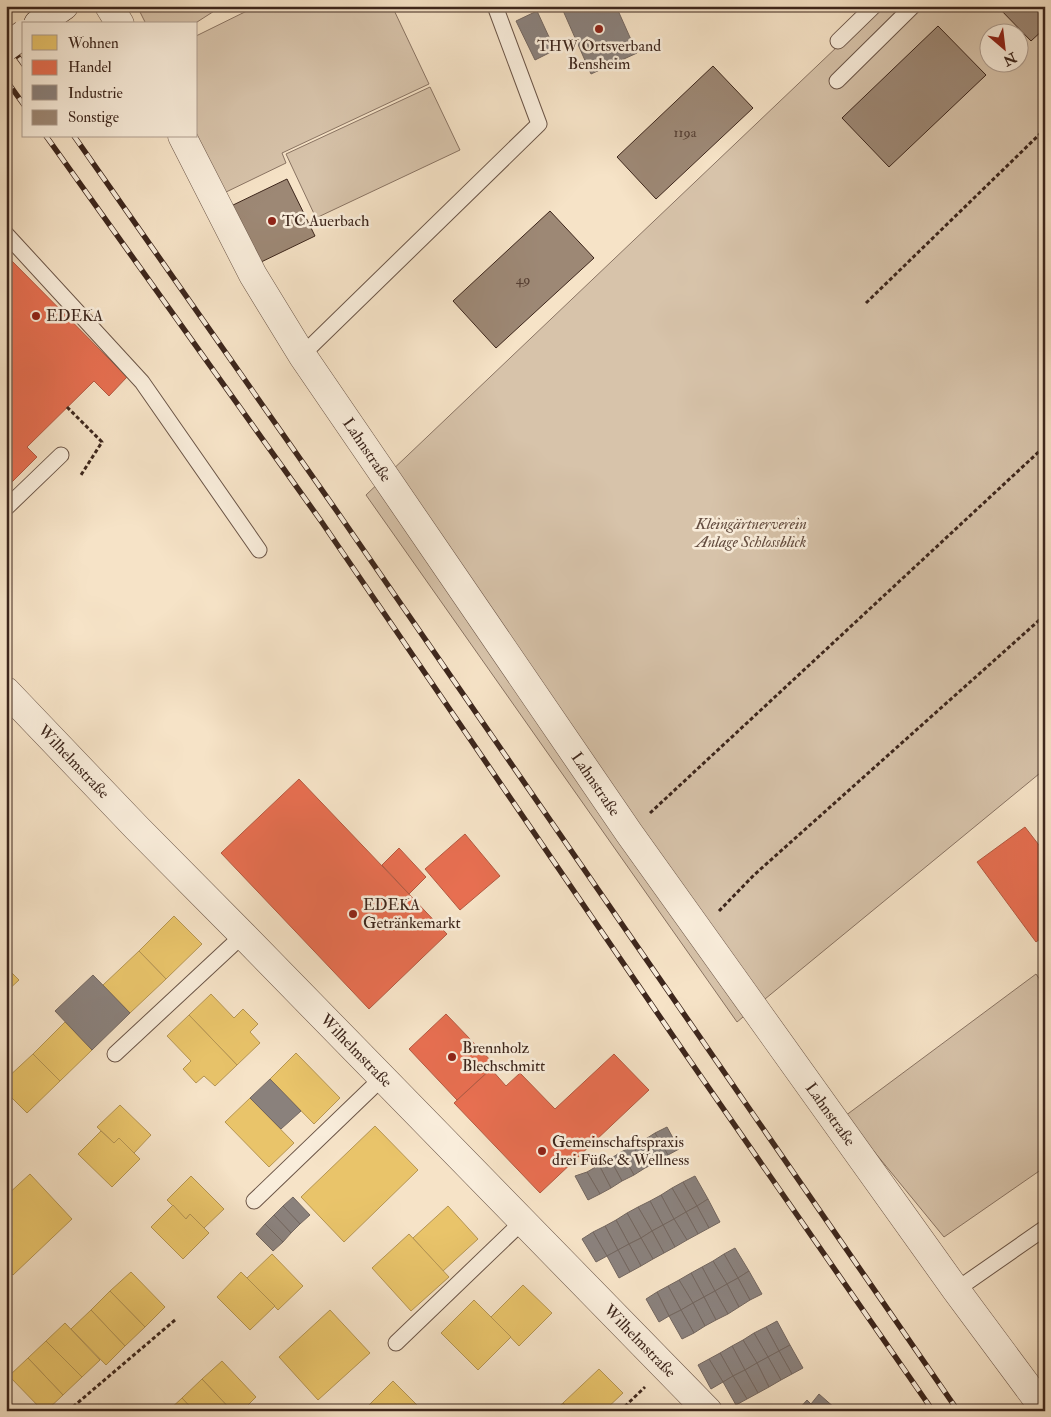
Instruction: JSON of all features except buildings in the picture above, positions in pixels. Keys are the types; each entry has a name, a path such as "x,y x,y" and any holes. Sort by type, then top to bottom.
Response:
{"street":[{"path":"41,22 64,6"},
{"path":"109,6 119,22"},
{"path":"6,47 22,35"},
{"name":"Lahnstraße","path":"183,138 253,275 302,355 629,833 956,1290 1045,1410"},
{"name":"Wilhelmstraße","path":"6,691 137,828 708,1411"}],"lane":[{"path":"302,355 539,124 496,6"},
{"path":"838,41 874,6"},
{"path":"837,81 913,6"},
{"path":"6,234 142,382 259,550"},
{"path":"6,508 61,455"},
{"path":"115,1054 243,935"},
{"path":"254,1201 382,1078"},
{"path":"396,1343 523,1222"},
{"path":"956,1290 1045,1228"}],"path":[{"path":"866,303 1045,129"},
{"path":"67,407 102,442 81,475"},
{"path":"629,833 1045,446"},
{"path":"699,931 754,875 1045,615"},
{"path":"68,1411 175,1320"},
{"path":"620,1411 666,1368"}],"green space":[{"path":"137,6 222,6 197,22 145,22"},
{"path":"257,6 392,6 429,84 282,153 286,163 224,193 198,138 198,35"},
{"name":"Kleingärtnerverein Anlage Schlossblick","path":"880,6 1045,6 1045,769 737,1022 366,495"},
{"path":"430,87 460,150 316,218 286,154"},
{"path":"1036,974 1045,987 1045,1167 944,1237 845,1116"}],"railway":[{"path":"6,40 22,62"},
{"path":"6,80 22,102"},
{"path":"47,138 321,521 686,1055 933,1411"},
{"path":"75,138 336,510 958,1411"}],"place":[{"name":"THW Ortsverband Bensheim","path":"599,29"},
{"name":"TC Auerbach","path":"272,221"},
{"name":"EDEKA","path":"36,316"},
{"name":"EDEKA Getränkemarkt","path":"353,914"},
{"name":"Brennholz Blechschmitt","path":"452,1057"},
{"name":"Gemeinschaftspraxis drei Füße & Wellness","path":"542,1151"}]}
